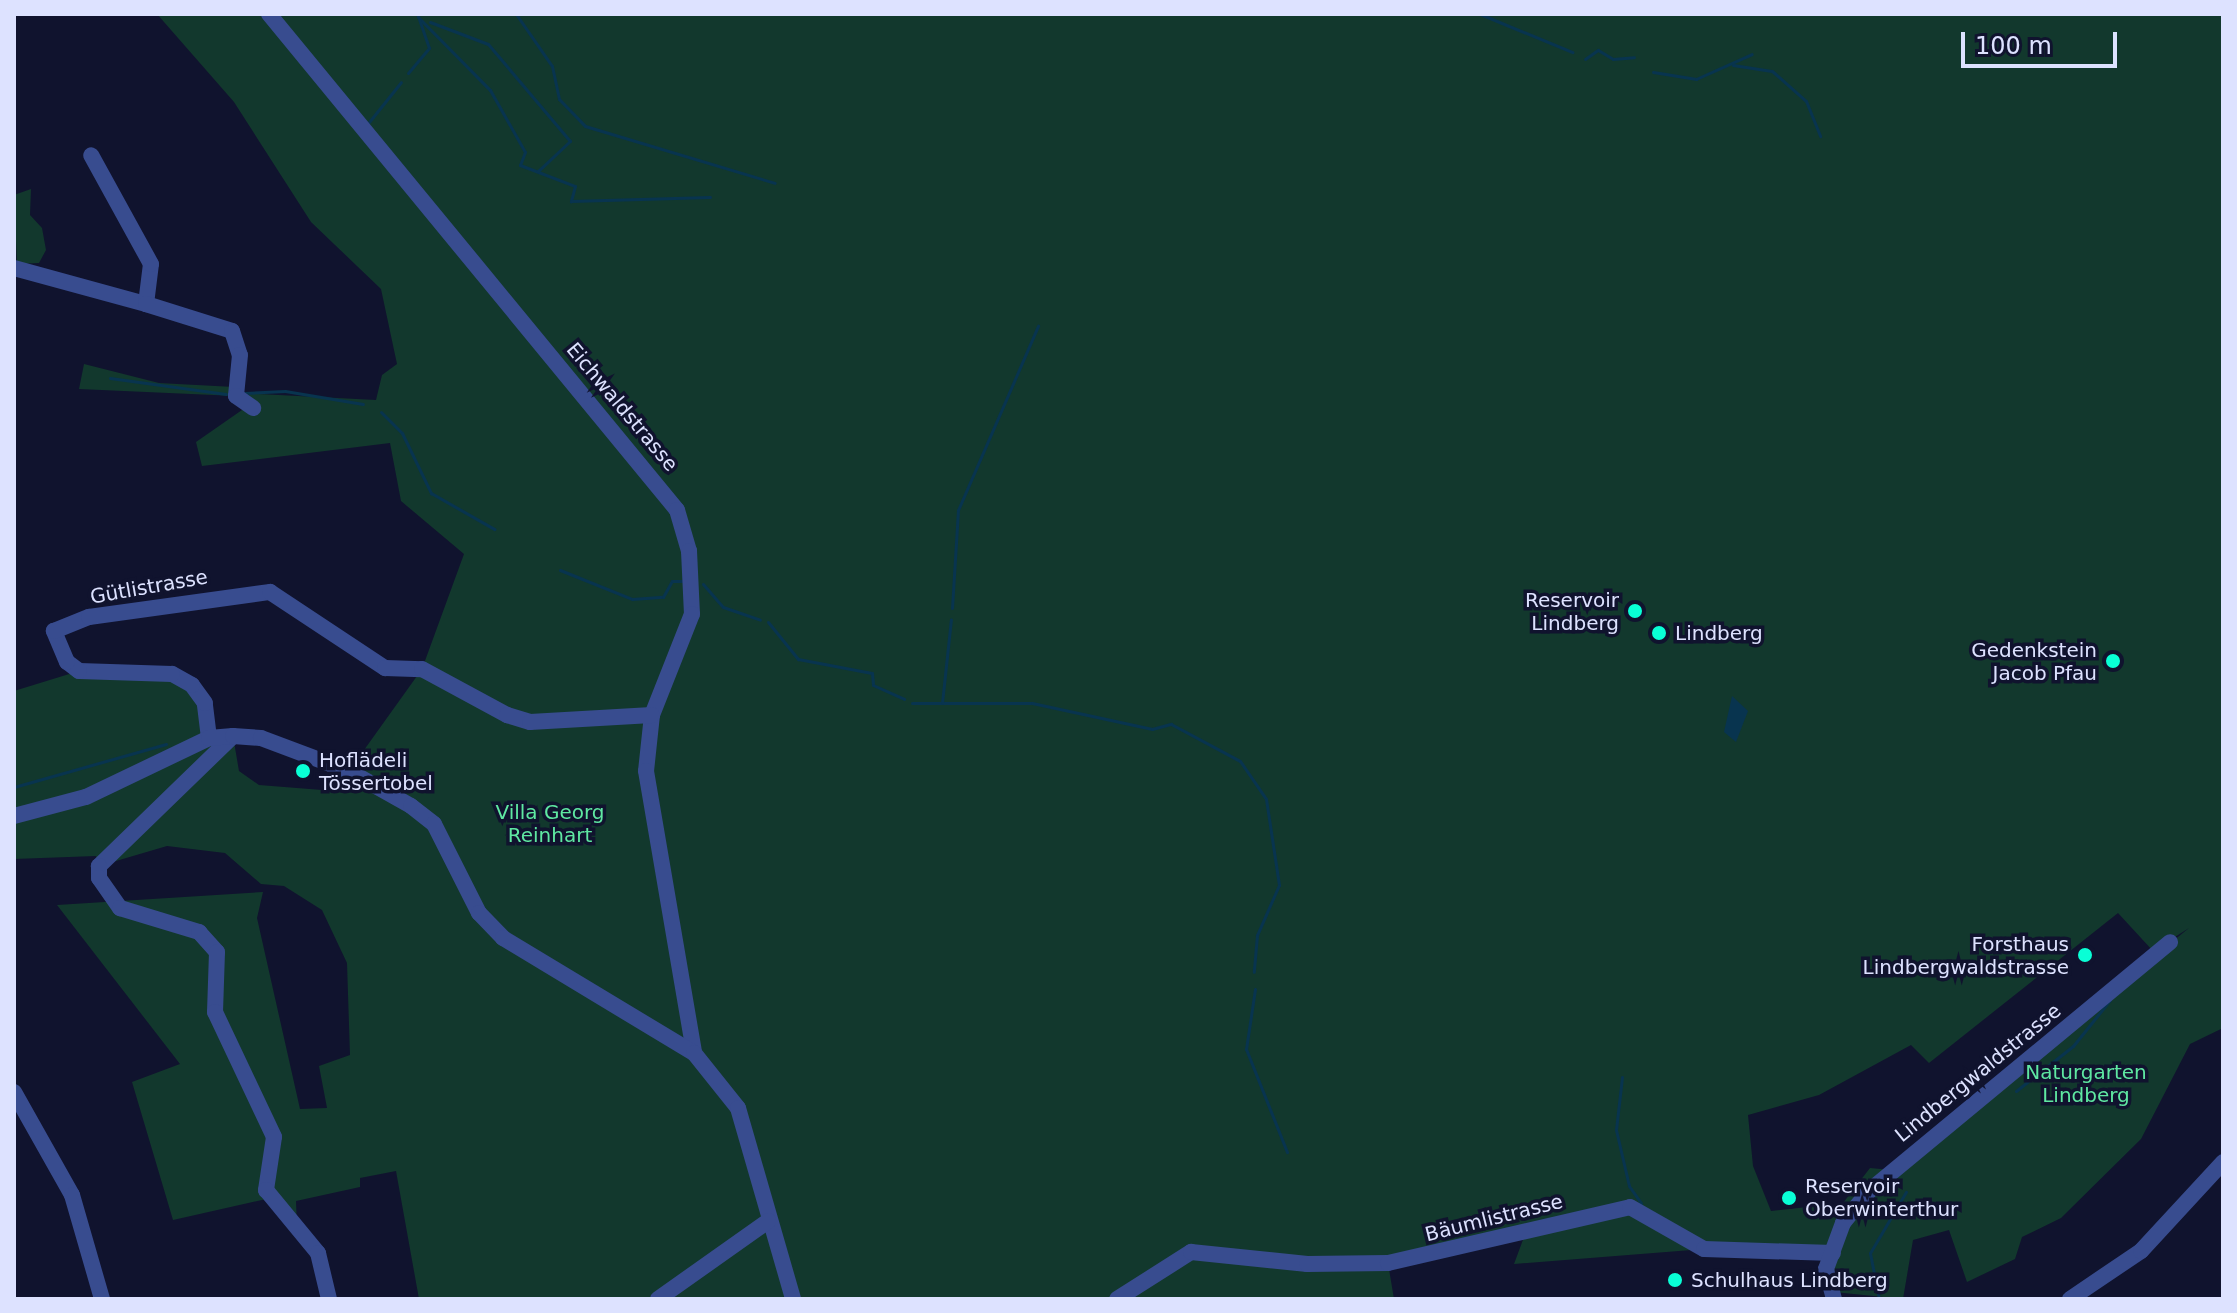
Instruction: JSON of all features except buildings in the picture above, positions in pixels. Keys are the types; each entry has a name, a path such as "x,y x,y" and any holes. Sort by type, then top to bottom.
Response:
{"street":[{"name":"Eichwaldstrasse","path":"269,14 677,510 689,551 692,614 652,715 646,771 694,1053"},
{"path":"91,155 151,264 146,304"},
{"path":"20,272 146,304 232,331 240,355 236,396 253,408"},
{"name":"Gütlistrasse","path":"209,738 205,703 192,685 172,674 79,671 67,662 54,631 89,617 243,591 281,597 385,668 422,669 530,722 652,715"},
{"path":"233,736 99,866 101,891 120,908 199,932 217,952 215,1012 274,1137 266,1190 318,1253 329,1299"},
{"path":"14,816 86,797 209,738 233,736 261,738 349,771 411,806 434,824 479,913 503,938 694,1053 738,1108 768,1221 793,1299"},
{"name":"Lindbergwaldstrasse","path":"1833,1253 1843,1223 1890,1171 2170,942"},
{"path":"14,1092 72,1195 102,1299"},
{"path":"2070,1299 2131,1260 2223,1162"},
{"name":"Bäumlistrasse","path":"1117,1299 1191,1252 1307,1264 1388,1263 1630,1207 1704,1249 1833,1253"},
{"path":"658,1299 768,1221"},
{"path":"1833,1253 1826,1269 1834,1299"}],"green space":[{"name":"Lindberg","path":"157,14 2223,14 2223,1028 2190,1044 2141,1139 2061,1218 2022,1237 2015,1259 1967,1282 1949,1230 1913,1240 1903,1299 1834,1292 1833,1253 1704,1249 1514,1264 1524,1237 1388,1263 1394,1299 419,1299 396,1171 360,1178 360,1187 296,1201 297,1227 271,1198 173,1220 132,1082 180,1064 57,905 263,892 257,918 300,1109 327,1108 319,1066 350,1055 347,963 322,910 284,886 261,884 225,853 167,846 99,866 96,856 14,859 14,691 79,671 172,674 192,685 209,737 233,736 239,771 259,785 322,790 349,771 422,669 464,554 401,501 390,443 202,466 196,442 242,410 242,393 376,400 382,375 397,364 381,289 311,222 234,102","holes":["2118,913 2153,951 2189,928 1891,1170 1870,1168 1843,1203 1771,1211 1753,1166 1748,1115 1819,1095 1911,1045 1929,1063"]},
{"path":"31,189 30,215 42,228 46,250 39,263 17,264 14,195"},
{"path":"84,364 159,383 234,387 236,396 79,389"}],"water":[{"path":"1732,696 1748,711 1736,742 1724,732"}],"waterway":[{"path":"408,73 429,48 417,14"},
{"path":"516,14 552,66 559,99 585,126 775,183"},
{"path":"1480,14 1572,52"},
{"path":"418,17 490,90 525,152 520,165 575,186 571,201 710,197"},
{"path":"430,22 488,44 570,141 538,171"},
{"path":"1585,59 1598,50 1613,59 1634,57"},
{"path":"1653,72 1696,79 1752,54"},
{"path":"1733,65 1772,71 1806,101 1820,136"},
{"path":"369,122 401,82"},
{"path":"952,608 958,510 1038,326"},
{"path":"110,378 226,394"},
{"path":"245,393 285,391 363,404"},
{"path":"381,412 402,433 431,493 494,529"},
{"path":"560,570 632,599 663,597 672,581 682,581"},
{"path":"703,584 723,607 760,620"},
{"path":"942,703 951,619"},
{"path":"768,622 798,659 872,673 873,685 904,699"},
{"path":"912,703 1032,703 1152,729 1171,724 1240,761 1266,799 1279,885 1257,935 1254,972"},
{"path":"14,787 166,744"},
{"path":"1255,989 1246,1049 1287,1152"},
{"path":"2016,1091 2073,1046 2110,1000"},
{"path":"1622,1077 1616,1130 1629,1186 1641,1203"},
{"path":"1879,1299 1870,1253 1906,1192"}],"place":[{"name":"Reservoir Lindberg","path":"1635,611"},
{"name":"Lindberg","path":"1659,633"},
{"name":"Gedenkstein Jacob Pfau","path":"2113,661"},
{"name":"Hoflädeli Tössertobel","path":"303,771"},
{"name":"Forsthaus Lindbergwaldstrasse","path":"2085,955"},
{"name":"Reservoir Oberwinterthur","path":"1789,1198"},
{"name":"Schulhaus Lindberg","path":"1675,1280"}],"park label":[{"name":"Villa Georg Reinhart","path":"550,824"},
{"name":"Naturgarten Lindberg","path":"2086,1084"}]}
